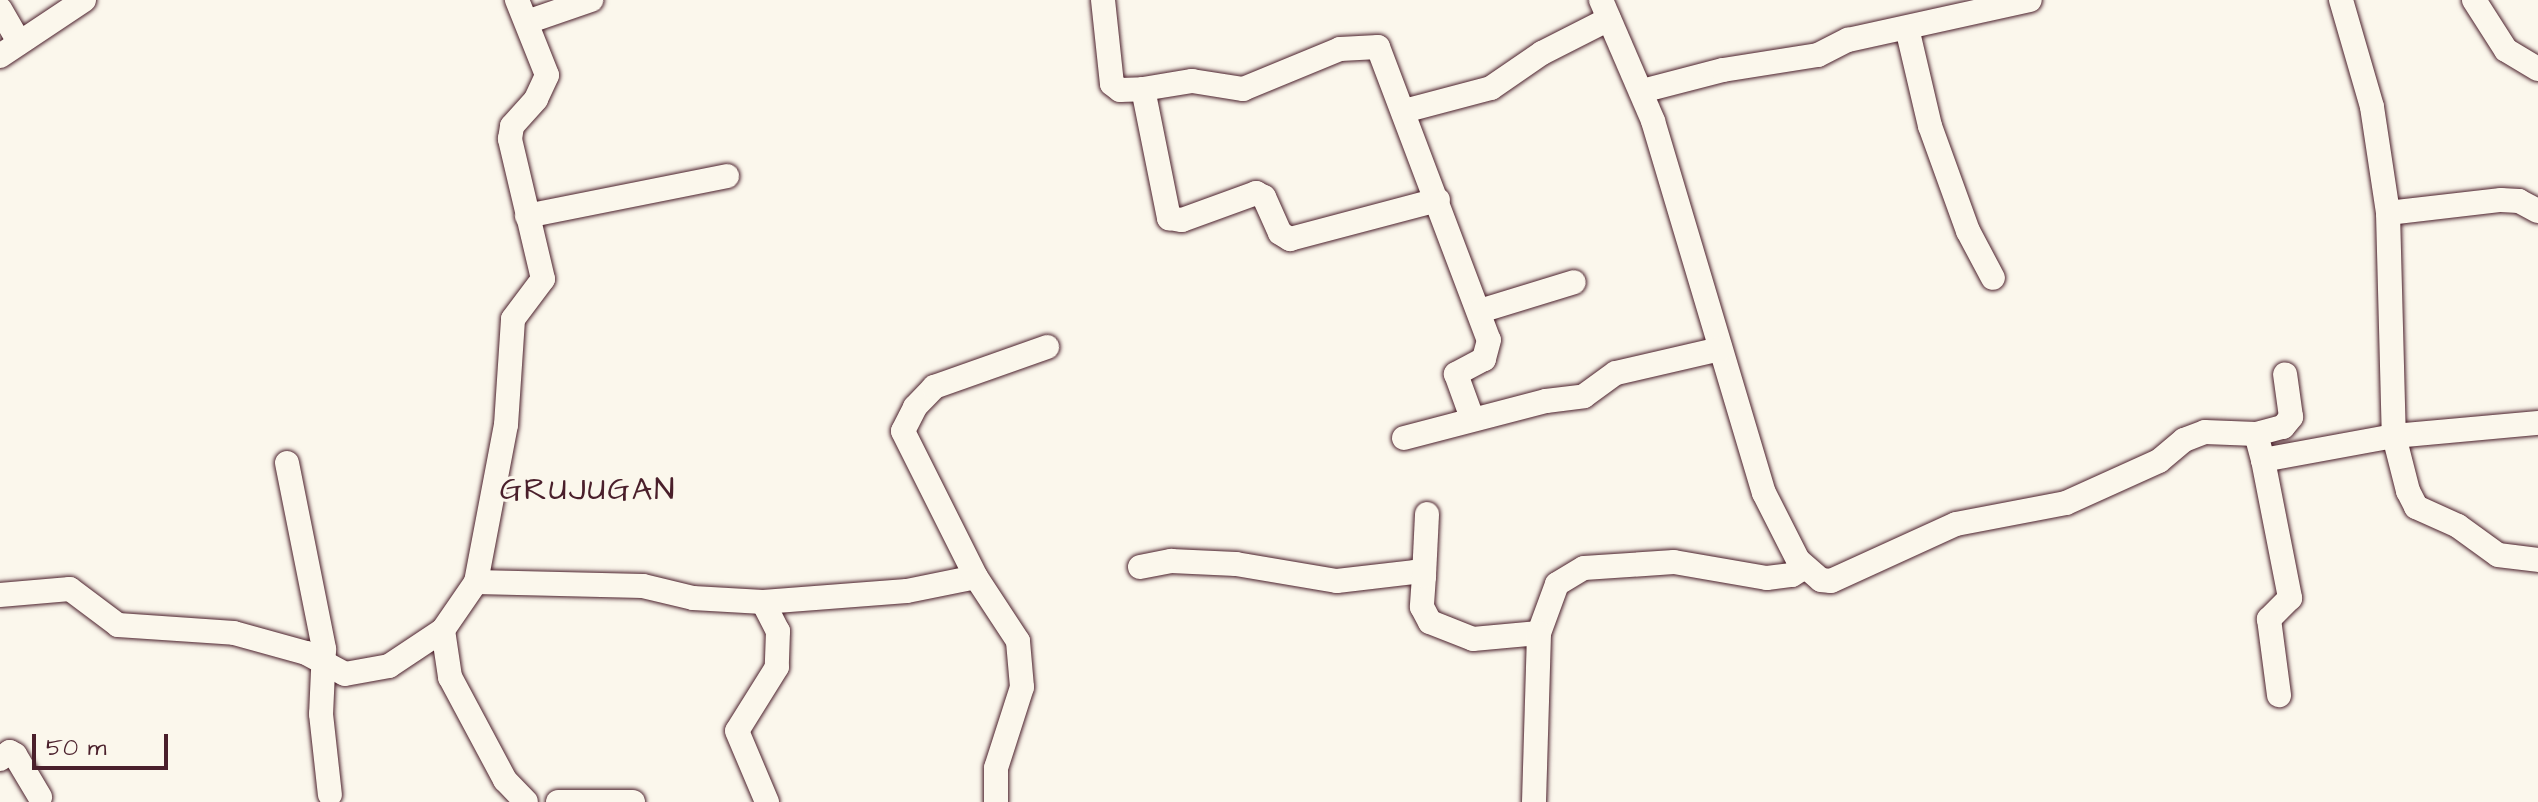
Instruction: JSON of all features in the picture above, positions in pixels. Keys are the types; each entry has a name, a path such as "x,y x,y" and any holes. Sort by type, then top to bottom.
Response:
{"street":[{"path":"0,9 9,49 84,0"},
{"path":"0,595 70,589 118,625 234,633 293,648 345,674 376,671 443,630 476,582 506,425 513,319 516,309 543,279 541,255 527,216 510,139 512,126 536,99 547,75 522,11 591,0"},
{"path":"1103,0 1112,84 1120,90 1192,81 1243,89 1365,43 1384,54 1480,311 1490,349 1484,359 1456,374 1472,418"},
{"path":"1642,91 1723,70 1818,55 1848,40 1999,4 2030,0"},
{"path":"2341,0 2370,98 2388,213 2394,436 2416,507 2458,526 2498,555 2538,560"},
{"path":"2474,0 2506,50 2538,69"},
{"path":"1404,111 1491,88 1605,10 1642,91 1764,493 1803,568 1831,581 1956,524 2066,503 2159,461 2192,435 2256,434 2283,427 2291,417 2285,374"},
{"path":"1907,28 1916,82 1937,146 1968,231 1993,278"},
{"path":"1143,89 1169,218 1182,220 1256,193 1264,197 1280,233 1301,238 1438,200"},
{"path":"527,216 727,176"},
{"path":"2388,213 2501,200 2519,201 2538,211"},
{"path":"1480,311 1574,282"},
{"path":"996,802 996,768 1014,724 1023,667 1018,641 976,577 903,431 915,407 934,387 1047,347"},
{"path":"1404,438 1472,418 1584,396 1616,373 1720,349"},
{"path":"2263,460 2394,436 2538,423"},
{"path":"2256,434 2290,598 2269,619 2279,695"},
{"path":"287,463 326,664 321,714 330,795"},
{"path":"1427,514 1424,614 1454,635 1473,639 1539,633"},
{"path":"1140,567 1171,561 1228,563 1337,581 1407,570 1424,576"},
{"path":"1534,800 1539,633 1551,595 1574,571 1674,562 1783,578 1803,568"},
{"path":"476,582 643,586 693,598 763,602 907,591 976,577"},
{"path":"763,602 778,631 777,667 737,731 767,802"},
{"path":"443,630 450,677 505,780 526,802"},
{"path":"0,759 12,753 40,797"},
{"path":"558,802 633,802"}],"district":[{"name":"GRUJUGAN","path":"588,490"}]}
